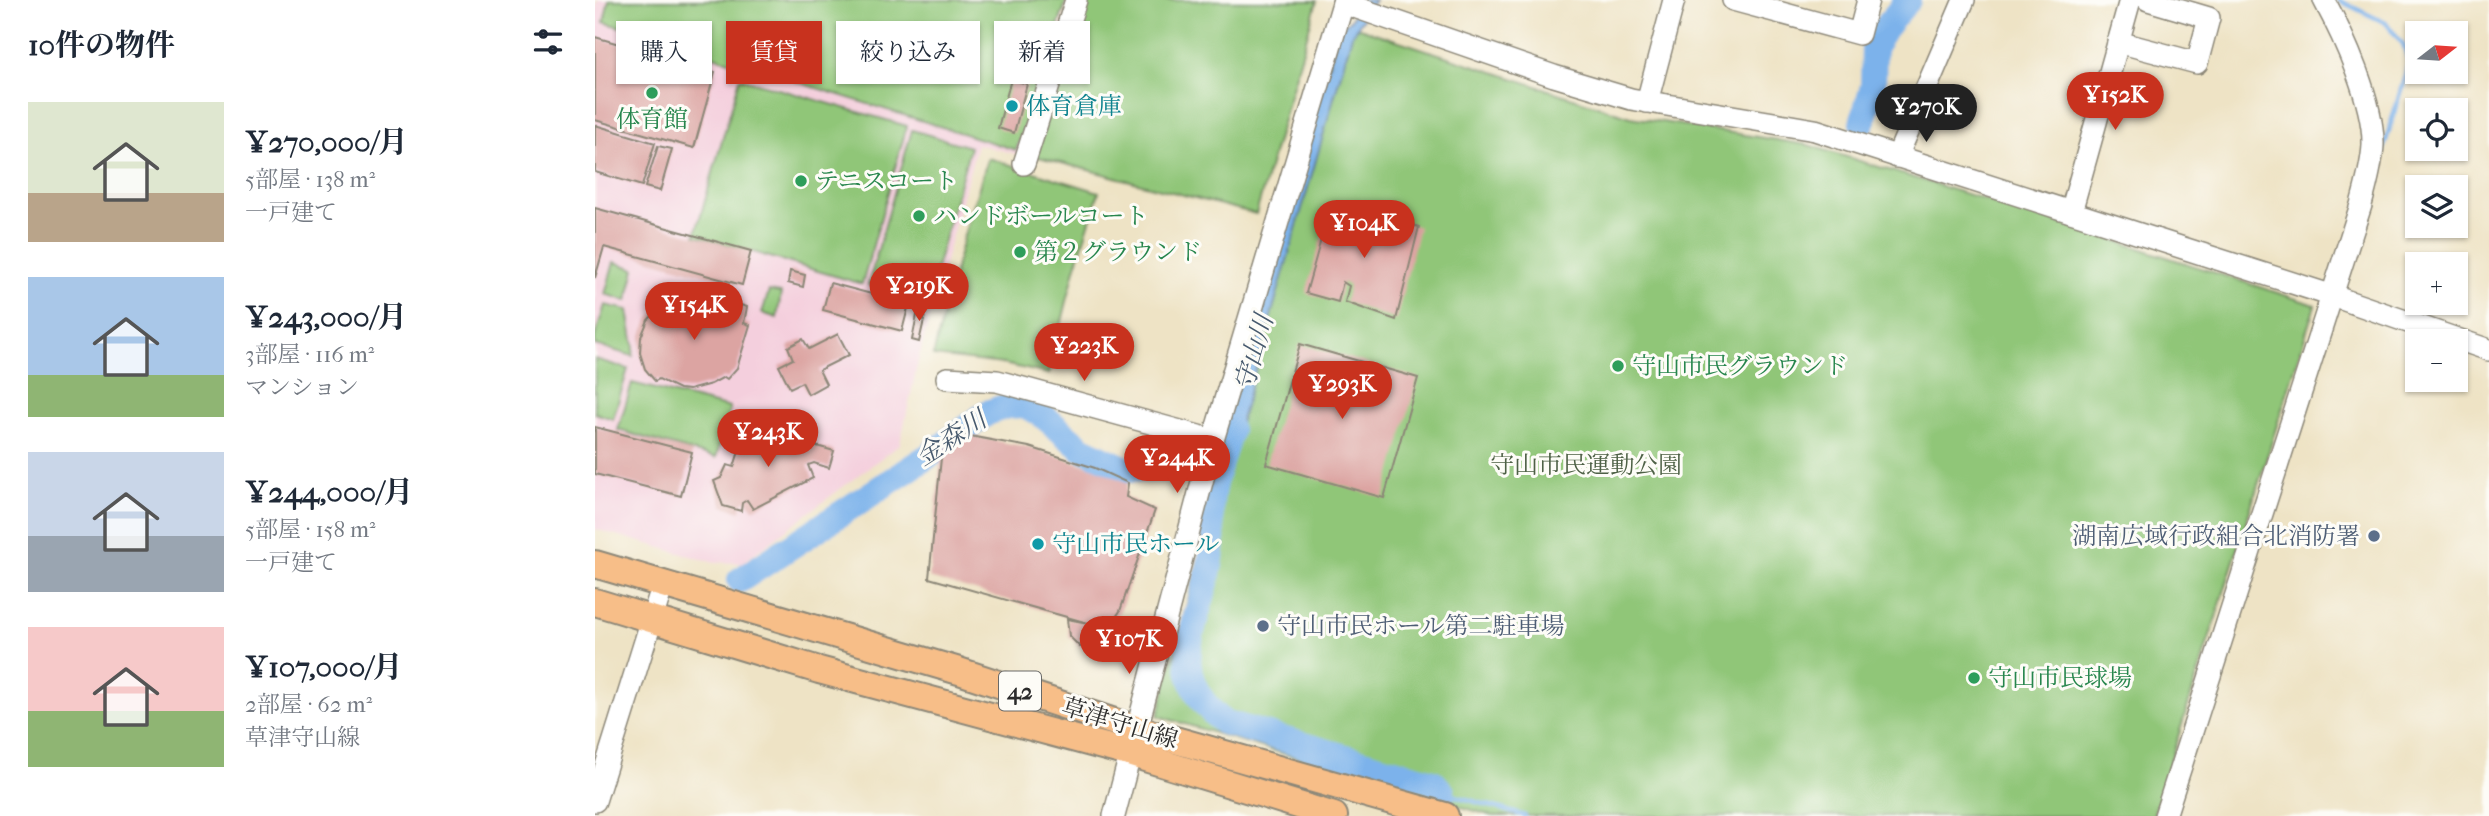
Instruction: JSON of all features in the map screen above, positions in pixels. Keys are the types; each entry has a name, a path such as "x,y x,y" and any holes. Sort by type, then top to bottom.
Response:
{"main road":[{"name":"草津守山線","path":"595,564 959,671 1134,741 1334,816"},
{"name":"草津守山線","path":"595,602 819,670 1134,741 1445,816"}],"street":[{"path":"1024,164 1076,0"},
{"path":"1647,102 1674,0"},
{"path":"1733,0 1859,33 1868,0"},
{"path":"1897,158 1964,0"},
{"path":"2071,212 2130,0"},
{"path":"2118,41 2197,63 2209,18 2148,0"},
{"path":"2165,816 2370,170 2373,143 2369,118 2353,61 2324,0"},
{"path":"1114,816 1211,447 1343,2 1554,76 1647,102 1815,130 2330,295 2489,350"},
{"path":"947,377 997,381 1211,447"},
{"path":"595,801 663,584"}],"shaded area":[{"path":"598,0 1069,0 1062,21 994,21 994,84 1042,84 1019,155 977,144 919,357 900,444 742,563 711,562 595,529 595,11"}],"green space":[{"path":"609,0 1067,0 1060,21 994,21 994,84 1038,84 1016,150 804,84 822,84 822,21 726,21 726,60 712,56 712,21 616,21 616,26 604,22"},
{"path":"1083,0 1317,1 1256,214 1035,156 1057,84 1090,84 1090,21 1077,21"},
{"name":"守山市民運動公園","path":"1338,21 1631,117 1808,145 2315,305 2153,816 1492,816 1158,716"},
{"name":"テニスコート","path":"738,84 761,84 907,126 862,284 695,235"},
{"name":"ハンドボールコート","path":"912,130 970,147 927,301 868,285"},
{"name":"第２グラウンド","path":"988,158 1099,192 1075,269 1049,374 1003,364 933,356 964,235"},
{"path":"614,262 635,269 627,301 605,294"},
{"path":"769,291 781,293 777,318 762,313"},
{"path":"605,305 628,310 633,356 595,345"},
{"path":"595,359 628,369 613,419 595,413"},
{"path":"632,383 730,408 716,458 618,430"}],"water":[{"path":"1362,0 1375,0 1352,35 1229,462 1214,462 1339,30 1351,19"}],"building":[{"name":"体育館","path":"595,37 616,43 616,84 712,84 694,148 595,120"},
{"name":"体育倉庫","path":"1010,84 1027,84 1014,133 998,128"},
{"path":"595,125 655,143 642,186 595,172"},
{"path":"658,146 672,149 660,191 645,187"},
{"path":"1330,207 1360,215 1361,207 1419,227 1396,320 1345,302 1349,286 1343,282 1338,302 1306,293"},
{"path":"595,208 751,251 742,285 604,247 595,278"},
{"path":"790,271 805,275 803,287 788,283"},
{"path":"830,283 909,304 902,331 823,310"},
{"path":"701,293 747,307 744,323 750,325 737,368 727,379 724,377 689,390 679,389 659,379 655,381 645,369 640,353 641,337 648,320 662,306 678,300 696,301"},
{"path":"919,305 927,307 919,342 912,340"},
{"path":"838,334 849,355 819,370 826,384 808,394 802,382 790,388 779,366 793,359 788,347 803,339 809,349"},
{"path":"1300,344 1418,378 1384,498 1266,464"},
{"path":"747,426 834,451 829,468 814,463 808,465 813,478 753,509 747,500 742,503 741,511 723,506 714,481 721,478 727,465 734,467"},
{"path":"595,427 692,452 681,496 595,474"},
{"name":"守山市民ホール","path":"954,433 1029,447 1095,468 1128,483 1126,497 1155,510 1120,611 1098,644 1080,647 1069,636 1067,619 1088,623 929,578 941,458"}],"waterway":[{"path":"1862,123 1873,86 1874,47 1884,29 1908,0"},
{"path":"2338,0 2386,23 2403,44 2409,62 2382,154"},
{"name":"金森川","path":"740,580 933,453 987,413 1007,406 1024,405 1040,413 1081,448 1128,470 1219,467"},
{"name":"守山川","path":"1230,430 1212,493 1212,550 1190,640 1188,661 1192,681 1203,701 1223,722 1433,782 1442,792 1437,816"},
{"name":"守山川","path":"1442,792 1525,816"}],"place":[{"name":"体育館","path":"652,93"},
{"name":"体育倉庫","path":"1012,106"},
{"name":"テニスコート","path":"801,181"},
{"name":"ハンドボールコート","path":"919,216"},
{"name":"第２グラウンド","path":"1020,252"},
{"name":"守山市民グラウンド","path":"1618,366"},
{"name":"湖南広域行政組合北消防署","path":"2374,536"},
{"name":"守山市民ホール","path":"1038,544"},
{"name":"守山市民ホール第二駐車場","path":"1263,626"},
{"name":"守山市民球場","path":"1974,678"}]}
